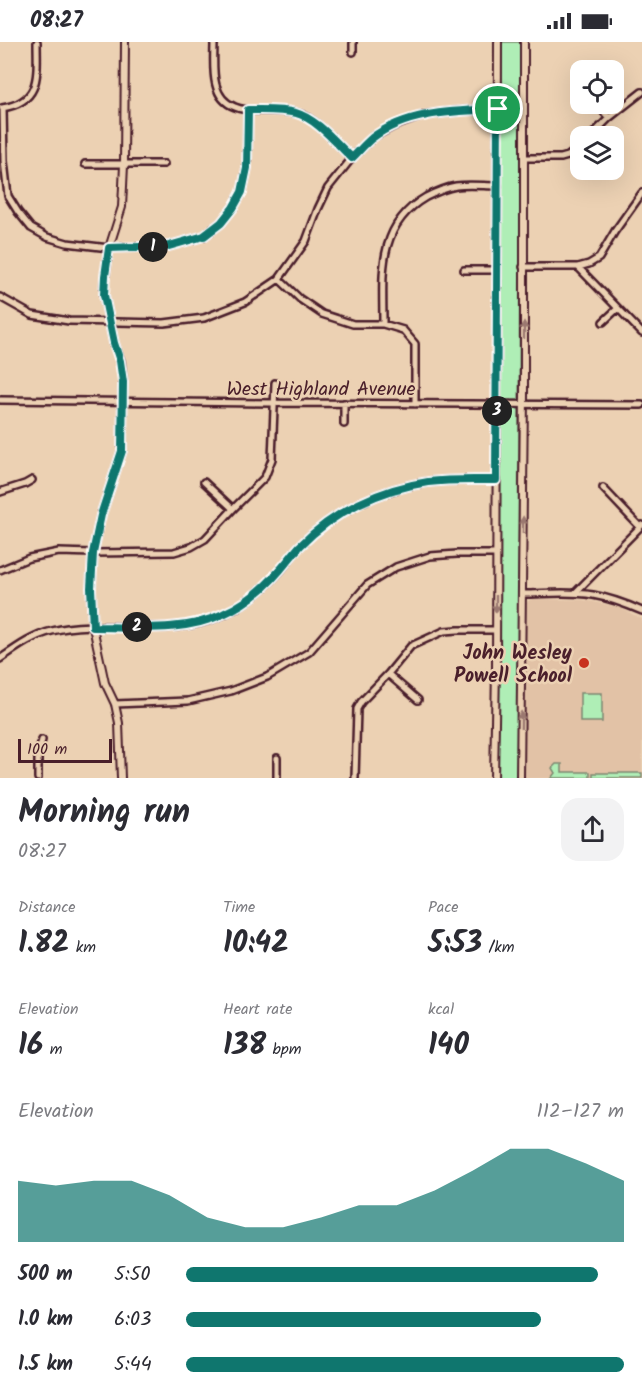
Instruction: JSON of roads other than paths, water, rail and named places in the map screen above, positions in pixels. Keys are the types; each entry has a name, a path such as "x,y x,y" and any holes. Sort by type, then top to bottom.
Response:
{"street":[{"path":"37,42 36,78 31,93 16,106 2,108 4,161 8,196 32,228 47,237 68,243 109,248 169,246 204,236 221,223 242,192 247,168 248,110"},
{"path":"120,778 120,739 115,704 105,683 93,627 91,588 93,553 101,515 122,451 123,402 120,361 104,295 109,248 122,207 125,42"},
{"path":"214,42 214,81 217,91 225,101 234,107 248,110 293,112 303,115 313,121 352,158"},
{"path":"353,42 353,52"},
{"path":"494,778 498,42"},
{"path":"520,778 524,404 524,42"},
{"path":"601,126 642,92"},
{"path":"0,297 32,315 69,321 164,323 204,318 244,303 279,279 306,241 328,188 352,158 373,137 394,126 425,115 498,109"},
{"path":"606,114 609,118"},
{"path":"524,158 561,158 570,155"},
{"path":"85,164 164,164"},
{"path":"383,324 383,268 387,248 392,230 412,206 437,191 457,186 498,186"},
{"path":"523,267 579,267 599,258 625,215 642,193"},
{"path":"579,267 642,333"},
{"path":"464,270 498,270"},
{"path":"279,279 300,299 322,314 353,324 383,324 403,330 415,344 415,404"},
{"path":"603,322 617,309"},
{"path":"0,570 29,558 59,552 174,552 191,547 205,539 265,477 272,459 275,383"},
{"name":"West Highland Avenue","path":"0,400 642,405"},
{"path":"344,403 344,424"},
{"path":"0,492 32,480"},
{"path":"0,659 26,641 52,631 93,627 170,627 210,620 251,599 310,537 329,522 359,504 394,489 429,482 496,480"},
{"path":"204,482 233,509"},
{"path":"575,593 641,526 603,488"},
{"path":"115,704 188,701 231,692 267,676 309,652 368,585 396,567 430,556 496,554"},
{"path":"522,594 575,593 606,598 642,611"},
{"path":"355,778 357,709 411,646 444,631 496,630"},
{"path":"388,674 418,700"},
{"path":"38,778 38,754 42,740"},
{"path":"277,758 277,778"}],"place":[{"name":"John Wesley Powell School","path":"584,663"}]}
